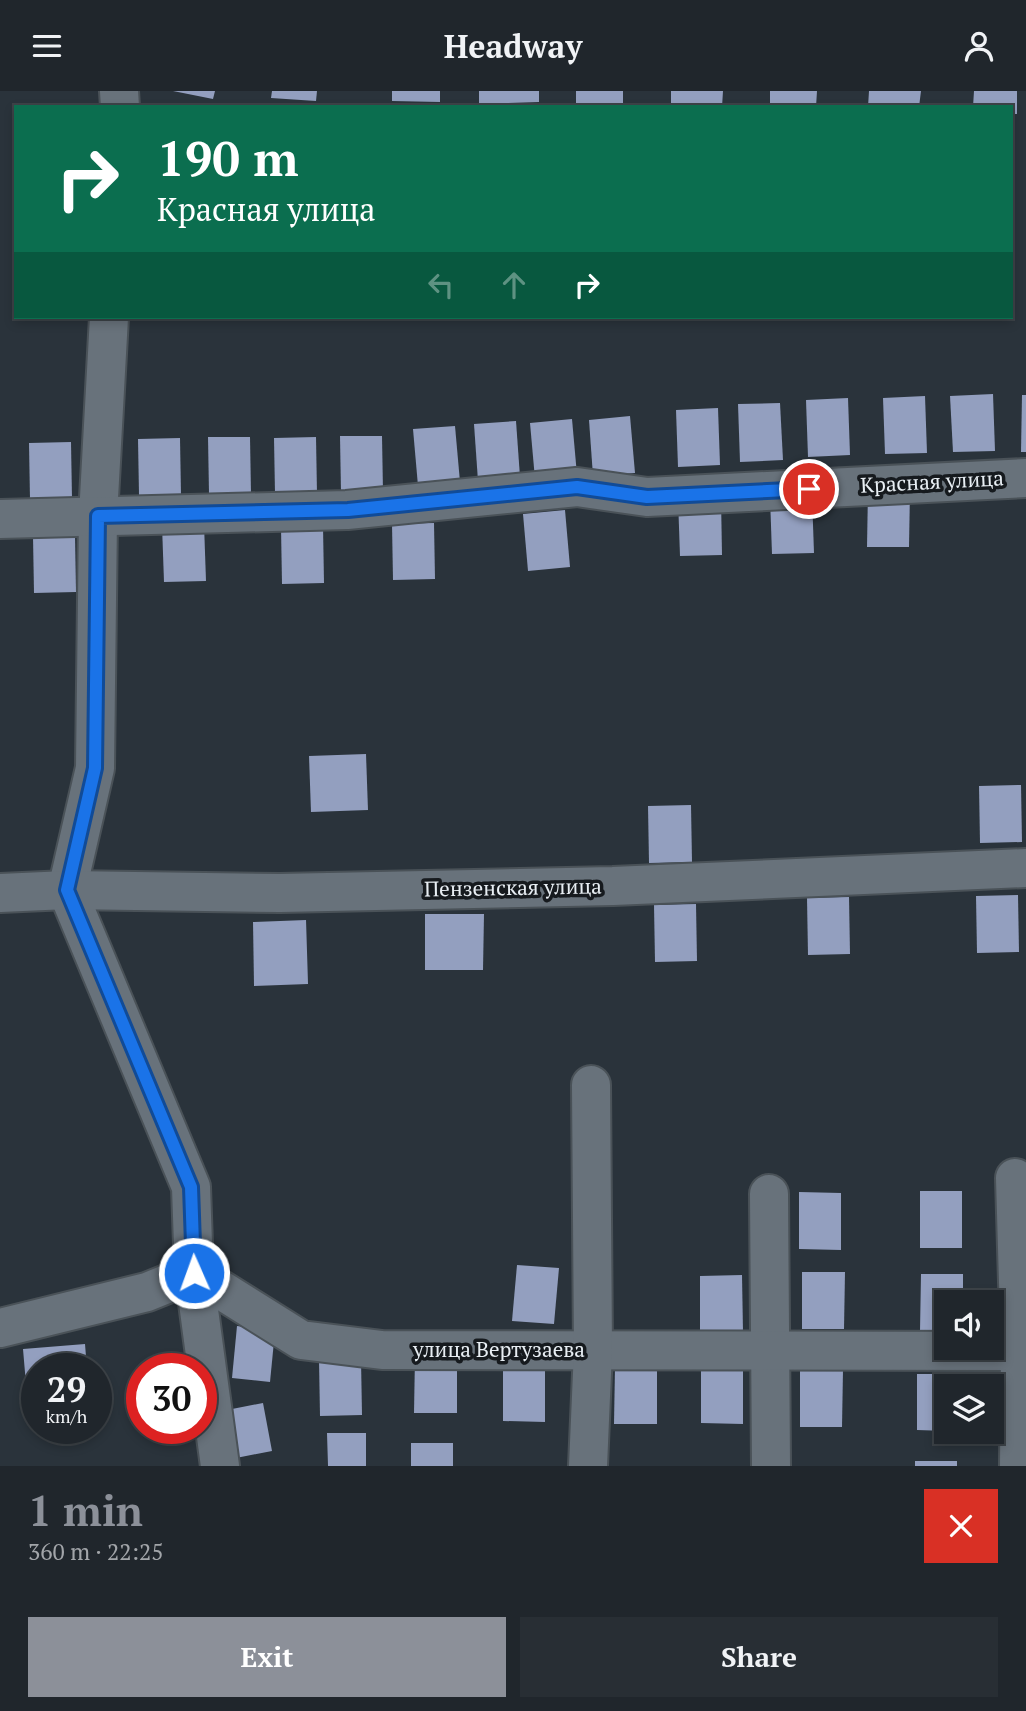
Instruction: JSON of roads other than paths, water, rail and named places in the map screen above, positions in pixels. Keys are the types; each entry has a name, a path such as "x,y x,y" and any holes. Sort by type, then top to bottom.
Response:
{"street":[{"path":"109,319 98,516 95,768 67,890 191,1187 194,1273 220,1466"},
{"name":"Красная улица","path":"0,519 348,510 577,487 647,497 1026,478"},
{"name":"Пензенская улица","path":"0,893 67,890 335,892 613,886 1026,868"},
{"path":"588,1466 593,1350 591,1085"},
{"path":"1015,1178 1023,1351 1018,1466"},
{"path":"769,1194 771,1466"},
{"path":"0,1328 147,1292 194,1273"},
{"name":"улица Вертузаева","path":"194,1273 301,1340 382,1350 1023,1351"}]}
